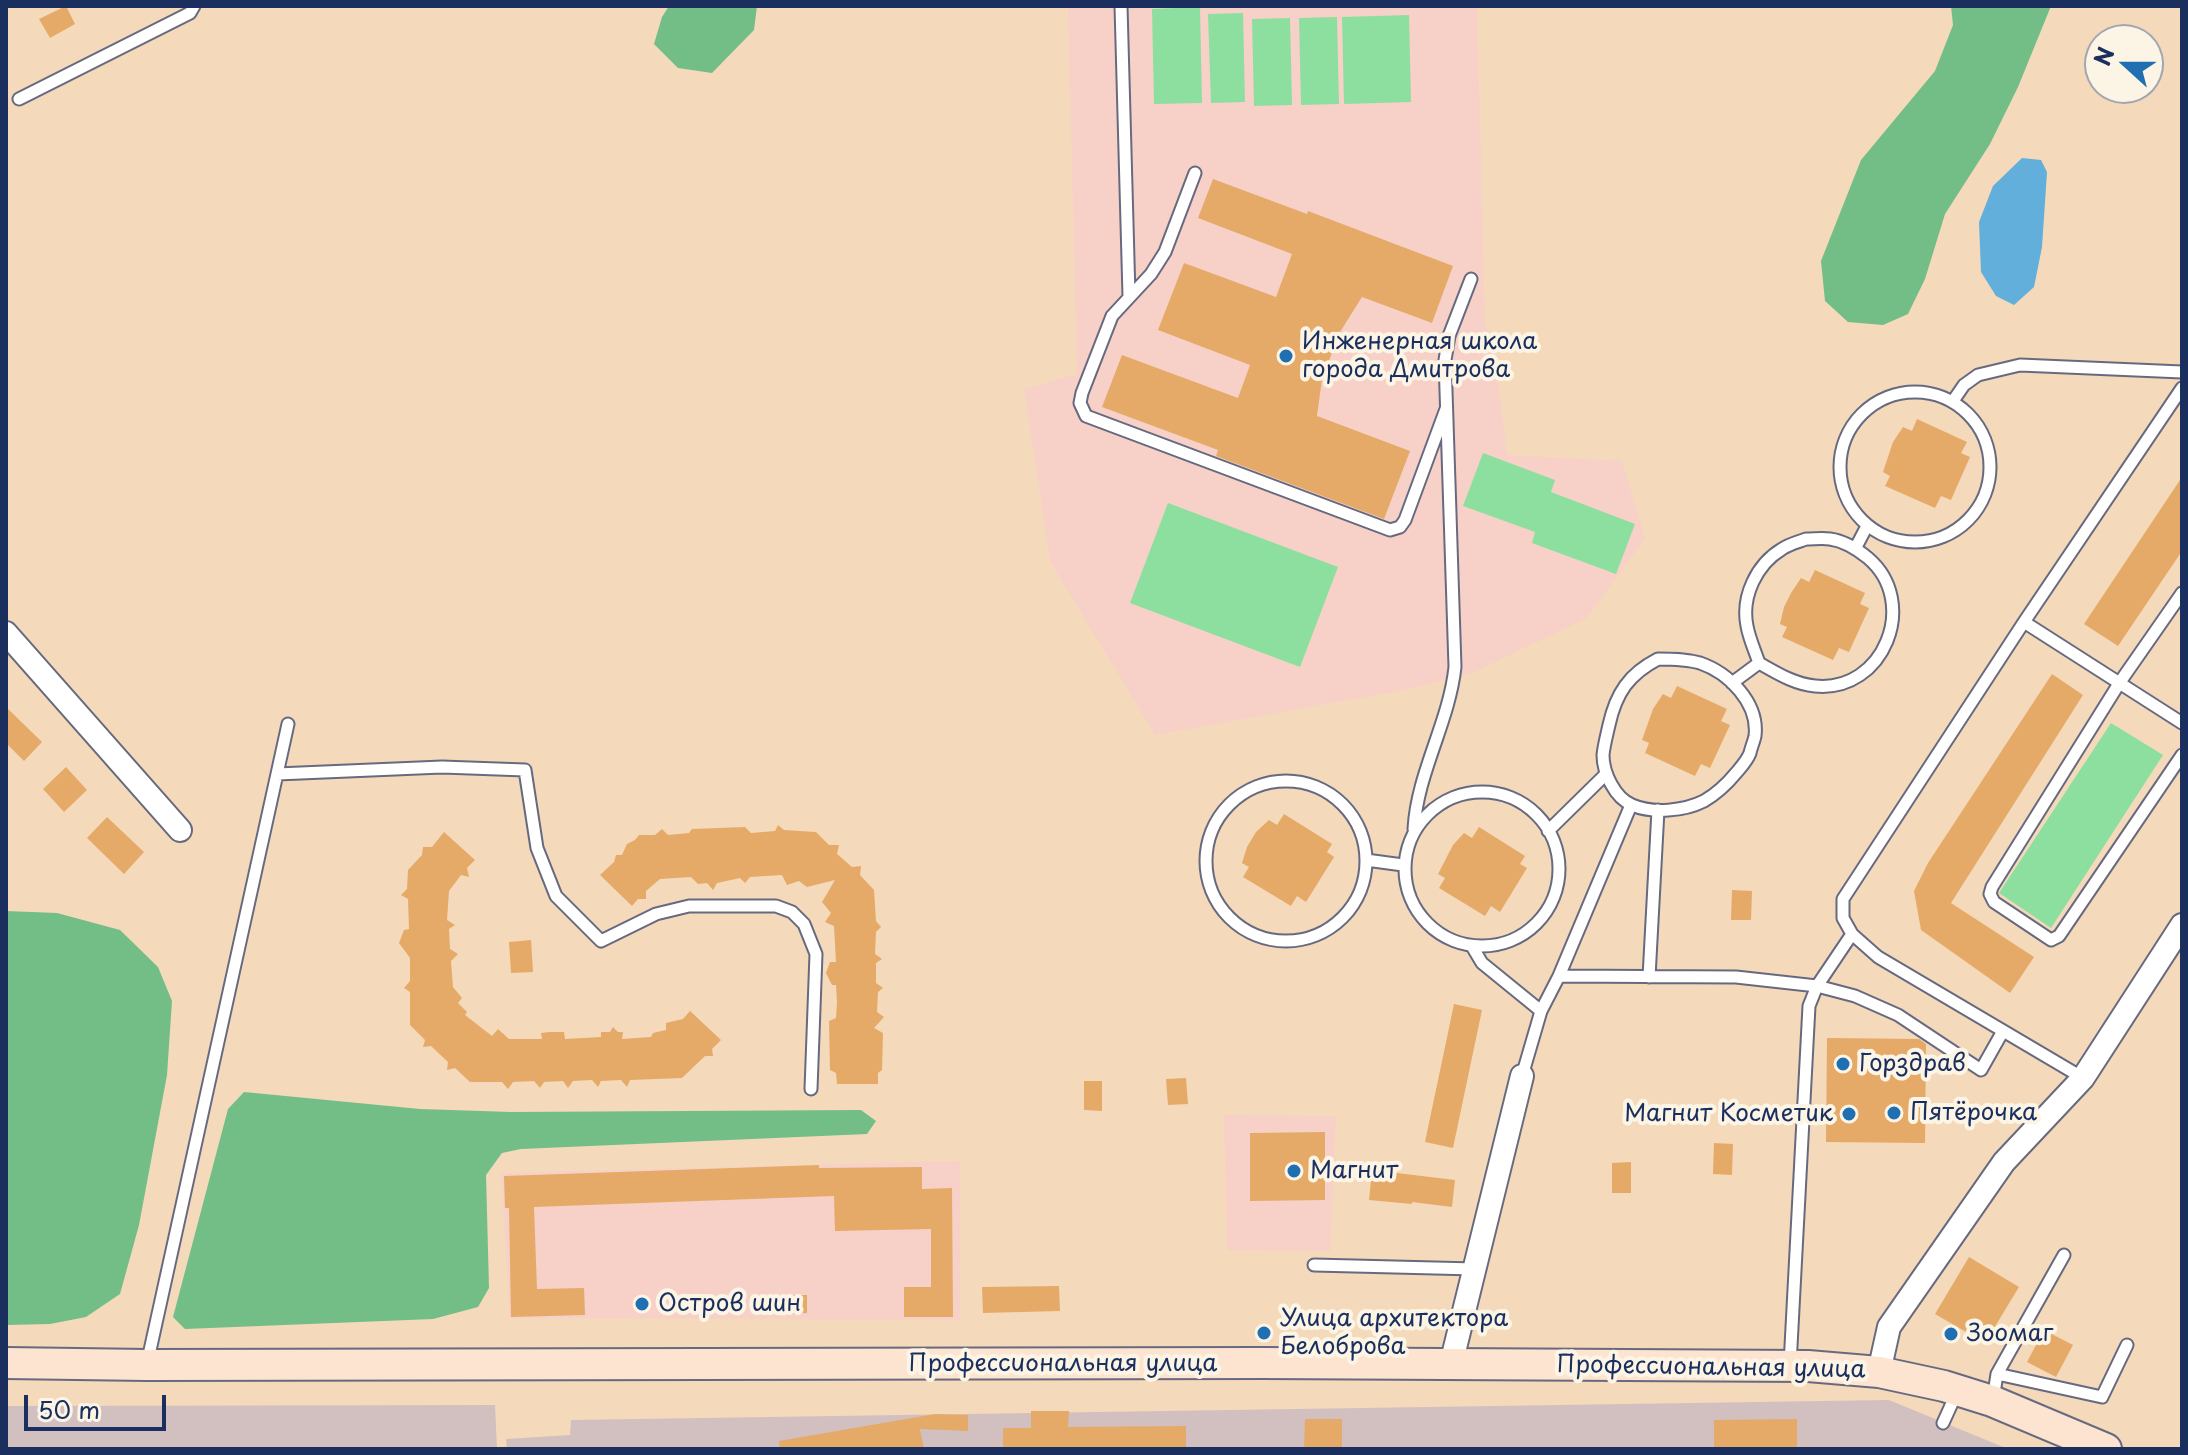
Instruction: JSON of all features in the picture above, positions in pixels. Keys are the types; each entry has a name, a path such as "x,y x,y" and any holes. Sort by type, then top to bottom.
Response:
{"main road":[{"name":"Профессиональная улица","path":"6,1363 1790,1366 1879,1372 1958,1390 1995,1388 2106,1449"}],"street":[{"path":"6,633 180,830"},
{"path":"1879,1372 1889,1327 2004,1162 2083,1078 2182,925"},
{"path":"1451,1364 1522,1076"}],"lane":[{"path":"19,99 190,13 194,6"},
{"path":"1121,6 1129,296"},
{"path":"1195,173 1156,268 1108,322 1082,393 1080,403 1086,416 1385,529 1395,529 1405,520 1446,409"},
{"path":"1414,829 1436,806 1459,794 1487,791 1518,800 1540,817 1555,841 1560,868 1553,902 1531,931 1503,945 1473,948 1448,940 1418,916 1407,894 1403,865 1414,829 1419,793 1449,703 1455,667 1445,370 1449,336 1471,279"},
{"path":"1953,401 1964,385 1978,375 2020,365 2182,372"},
{"path":"2083,1078 1878,957 1852,934 1843,918 1843,899 2182,388"},
{"path":"1922,391 1953,401 1973,418 1987,443 1991,469 1986,493 1971,517 1949,534 1920,543 1889,538 1867,526 1847,500 1839,465 1845,436 1859,416 1877,401 1899,392 1922,391"},
{"path":"1856,547 1867,526"},
{"path":"1806,539 1831,539 1856,547 1878,566 1889,585 1894,609 1891,633 1882,653 1862,674 1841,684 1817,687 1793,682 1759,663 1745,612 1751,585 1763,564 1783,548 1806,539"},
{"path":"2182,593 2120,682 1992,887 1990,894 1994,902 2051,940 2059,936 2182,755"},
{"path":"2024,622 2182,723"},
{"path":"1658,659 1700,663 1722,673 1742,692 1752,711 1755,734 1748,759 1727,784 1704,801 1658,810 1631,805 1615,791 1606,774 1603,755 1612,709 1626,683 1640,668 1658,659"},
{"path":"1732,683 1759,663"},
{"path":"147,1365 288,724"},
{"path":"277,774 442,767 525,770 537,848 556,896 601,941 656,914 689,906 776,906 792,912 804,924 816,954 811,1089"},
{"path":"1548,831 1606,774"},
{"path":"1276,781 1292,781 1319,787 1350,811 1365,842 1366,860 1361,891 1346,915 1320,935 1282,942 1251,934 1223,911 1207,874 1207,846 1212,829 1228,806 1249,790 1276,781"},
{"path":"1522,1076 1541,1011 1559,976 1631,805"},
{"path":"1649,977 1658,810"},
{"path":"1366,860 1403,865"},
{"path":"1790,1366 1809,1006 1817,986 1852,934"},
{"path":"1473,948 1482,963 1541,1011"},
{"path":"1559,976 1736,977 1817,986 1855,996 1898,1015 1981,1070 2003,1031"},
{"path":"2064,1255 1995,1388 2102,1397 2127,1345"},
{"path":"1314,1265 1475,1269"},
{"path":"1943,1423 1958,1390"}],"shaded area":[{"name":"Инженерная школа города Дмитрова","path":"1068,6 1477,6 1485,326 1493,337 1507,455 1622,461 1645,538 1587,618 1470,674 1414,688 1155,735 1050,561 1024,389 1077,374"},
{"path":"1224,1115 1336,1116 1330,1251 1227,1250"},
{"path":"960,1161 960,1320 510,1318 501,1173"},
{"path":"1889,1400 2008,1449 507,1449 506,1439 570,1435 571,1420"},
{"path":"495,1405 497,1449 6,1449 6,1406"}],"green space":[{"path":"669,6 757,6 754,30 712,73 678,68 654,44 662,17"},
{"path":"1951,6 2051,6 2018,87 1990,144 1945,214 1925,279 1908,314 1883,325 1848,322 1825,301 1821,261 1861,160 1935,71 1953,25"},
{"path":"1200,7 1202,103 1154,104 1152,9"},
{"path":"1243,13 1245,102 1211,103 1208,14"},
{"path":"1409,15 1411,102 1344,104 1342,17"},
{"path":"1337,17 1339,104 1301,105 1299,18"},
{"path":"1290,18 1292,105 1254,106 1252,19"},
{"path":"1483,453 1555,480 1551,492 1635,524 1616,574 1532,543 1535,532 1463,506"},
{"path":"1168,503 1338,567 1300,667 1130,603"},
{"path":"2111,723 2163,755 2051,928 1999,893"},
{"path":"6,911 57,913 120,930 158,967 172,1001 167,1075 139,1225 120,1294 86,1317 50,1324 6,1325"},
{"path":"244,1092 420,1109 511,1112 861,1110 876,1121 867,1134 521,1149 502,1153 486,1175 489,1288 478,1307 433,1319 185,1329 173,1317 228,1109"}],"water":[{"path":"2022,158 2041,160 2047,172 2042,247 2034,287 2014,305 1996,296 1981,272 1979,222 1993,186"}],"building":[{"path":"66,6 75,24 50,38 39,19"},
{"path":"1213,179 1453,266 1432,323 1362,297 1340,332 1322,379 1317,416 1410,451 1384,519 1216,456 1218,450 1102,407 1122,355 1238,398 1250,365 1158,330 1184,263 1276,297 1292,254 1198,218"},
{"path":"1917,419 1967,442 1961,453 1970,457 1951,500 1941,496 1935,508 1885,486 1890,476 1883,472 1893,442 1903,427 1912,431"},
{"path":"2182,477 2182,551 2118,646 2084,624"},
{"path":"1815,570 1865,593 1860,604 1869,608 1849,652 1839,648 1833,660 1782,637 1787,627 1780,624 1784,607 1801,578 1809,582"},
{"path":"2052,674 2083,695 1951,903 2034,957 2010,993 1921,930 1914,891 1928,863"},
{"path":"1677,686 1727,709 1721,721 1730,725 1710,768 1701,764 1695,776 1645,753 1649,743 1642,740 1653,709 1663,694 1671,698"},
{"path":"6,707 42,742 24,761 6,743"},
{"path":"66,767 87,790 64,812 43,789"},
{"path":"1284,814 1332,844 1327,852 1334,857 1306,902 1297,896 1291,906 1243,877 1249,867 1242,863 1256,832 1269,820 1277,825"},
{"path":"107,817 144,852 124,874 87,838"},
{"path":"778,825 784,830 816,832 829,845 839,845 837,854 852,867 861,866 860,875 874,890 876,921 881,927 876,932 875,954 882,959 876,963 876,983 883,988 878,992 877,1012 884,1017 874,1028 883,1033 882,1070 878,1073 878,1084 837,1084 836,1073 830,1070 829,1021 836,1018 837,1003 836,985 832,985 826,973 830,962 836,962 834,926 825,922 831,913 822,902 835,880 807,887 799,881 787,885 782,875 750,877 745,883 740,878 717,883 713,890 707,883 698,884 691,877 660,879 646,891 646,899 638,899 632,906 600,875 614,862 616,855 622,855 627,844 639,835 655,835 662,829 668,835 689,833 692,829 745,827 751,833 775,831"},
{"path":"1479,827 1525,856 1520,864 1527,868 1500,912 1491,906 1485,916 1439,888 1445,878 1438,874 1453,845 1464,833 1472,838"},
{"path":"444,832 475,860 467,868 469,877 461,875 449,891 447,920 455,925 449,929 450,949 458,954 451,961 453,987 462,998 458,1003 467,1012 465,1015 492,1036 498,1029 509,1039 542,1039 541,1033 549,1032 564,1032 565,1039 601,1037 601,1032 610,1032 613,1027 623,1032 622,1039 651,1037 653,1033 666,1030 666,1023 683,1019 690,1011 721,1040 712,1049 713,1056 705,1056 682,1078 630,1080 627,1087 621,1080 601,1081 598,1087 592,1080 573,1081 568,1088 563,1081 544,1082 540,1088 534,1081 513,1082 508,1089 502,1082 470,1082 455,1068 447,1070 448,1062 431,1046 423,1047 425,1040 410,1025 410,992 404,988 410,981 410,958 399,943 404,930 409,929 408,899 401,895 407,889 408,870 422,855 423,847 432,847"},
{"path":"1732,890 1752,891 1751,920 1731,920"},
{"path":"531,940 533,972 511,973 509,942"},
{"path":"1454,1004 1482,1010 1453,1148 1425,1142"},
{"path":"1827,1038 1919,1039 1926,1044 1925,1143 1826,1142"},
{"path":"1186,1078 1188,1104 1168,1105 1166,1079"},
{"path":"1084,1081 1102,1081 1102,1111 1084,1110"},
{"path":"1325,1132 1325,1200 1250,1201 1250,1133"},
{"path":"1714,1143 1733,1144 1732,1175 1713,1174"},
{"path":"1631,1162 1631,1193 1612,1193 1612,1163"},
{"path":"819,1165 819,1168 922,1167 922,1189 952,1188 953,1317 904,1317 904,1287 931,1287 931,1229 835,1231 834,1196 534,1207 537,1289 584,1288 585,1315 511,1317 509,1208 505,1208 504,1176"},
{"path":"1372,1170 1455,1180 1452,1207 1369,1200"},
{"path":"1969,1257 2019,1287 1985,1343 1935,1314"},
{"path":"1059,1286 1060,1311 983,1313 982,1287"},
{"path":"772,1295 807,1295 807,1313 772,1314"},
{"path":"2044,1330 2073,1345 2056,1377 2027,1362"},
{"path":"1031,1411 1069,1411 1068,1427 1186,1426 1186,1449 1003,1449 1003,1428 1031,1428"},
{"path":"935,1414 968,1415 968,1431 920,1429 924,1449 780,1449 779,1441"},
{"path":"1305,1419 1342,1419 1342,1449 1304,1449"},
{"path":"1797,1419 1797,1449 1714,1449 1714,1420"}],"place":[{"name":"Инженерная школа города Дмитрова","path":"1286,356"},
{"name":"Горздрав","path":"1843,1064"},
{"name":"Пятёрочка","path":"1894,1113"},
{"name":"Магнит Косметик","path":"1849,1114"},
{"name":"Магнит","path":"1294,1171"},
{"name":"Остров шин","path":"642,1304"},
{"name":"Улица архитектора Белоброва","path":"1264,1333"},
{"name":"Зоомаг","path":"1951,1334"}]}
